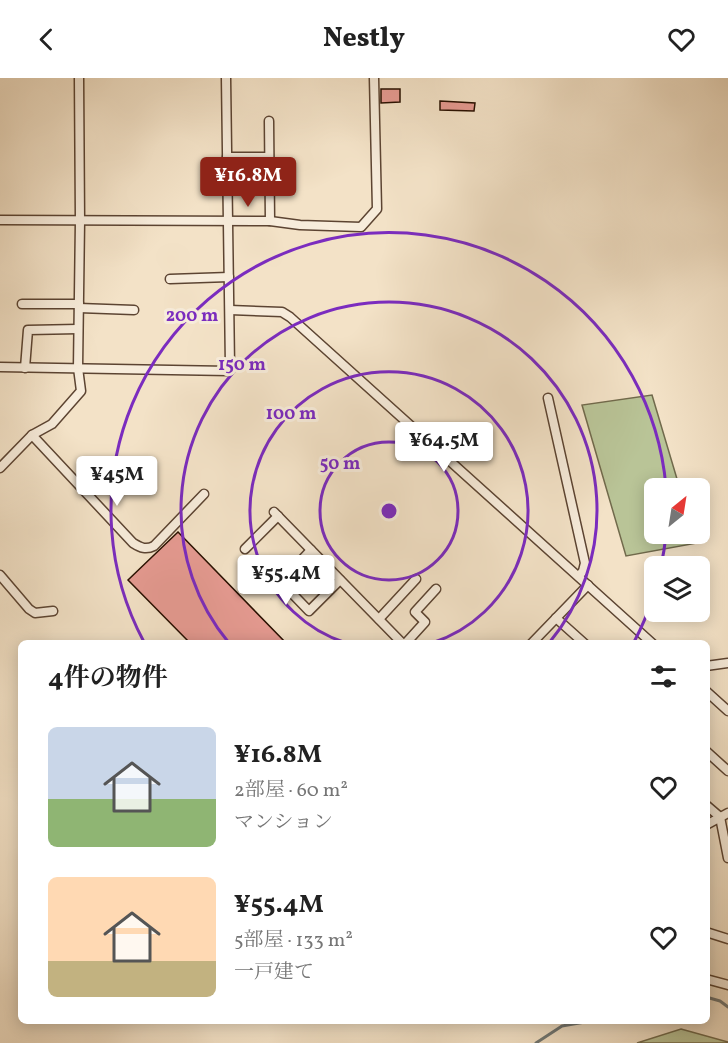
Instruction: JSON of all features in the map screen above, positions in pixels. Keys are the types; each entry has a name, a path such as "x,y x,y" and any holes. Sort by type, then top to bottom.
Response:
{"street":[{"path":"0,468 32,435 52,424 81,391 78,369 79,78"},
{"path":"0,367 229,371 226,78"},
{"path":"0,220 227,220 361,227 377,209 374,78"},
{"path":"269,121 270,221"},
{"path":"227,157 268,157"},
{"path":"170,279 229,277"},
{"path":"22,304 134,310"},
{"path":"230,310 282,312 290,317 649,640"},
{"path":"25,368 28,330 78,329"},
{"path":"548,398 585,563 579,576"},
{"path":"32,435 133,543 141,548 149,549 154,546 204,494"},
{"path":"245,549 276,514 400,640"},
{"path":"311,550 281,582 302,604 309,611 340,580"},
{"path":"0,575 29,609 35,613 53,611"},
{"path":"379,619 416,579"},
{"path":"535,640 588,585"},
{"path":"408,640 424,622 415,612 436,589"},
{"path":"556,618 581,640"},
{"path":"710,665 728,663"},
{"path":"710,694 728,709"},
{"path":"710,755 728,771"},
{"path":"710,807 724,815"},
{"path":"710,823 724,815"},
{"path":"724,815 728,858"},
{"path":"710,933 728,939"},
{"path":"710,980 728,985"}],"green space":[{"path":"652,395 677,478 644,478 644,544 692,544 626,556 582,405"},
{"path":"681,1029 728,1042 728,1043 637,1043"}],"building":[{"path":"381,89 400,89 400,102 381,103"},
{"path":"440,101 475,103 474,111 440,110"},
{"path":"178,532 283,640 187,640 128,580"}],"waterway":[{"path":"710,998 720,1001 728,1007"},
{"path":"536,1043 562,1026 574,1024"}]}
